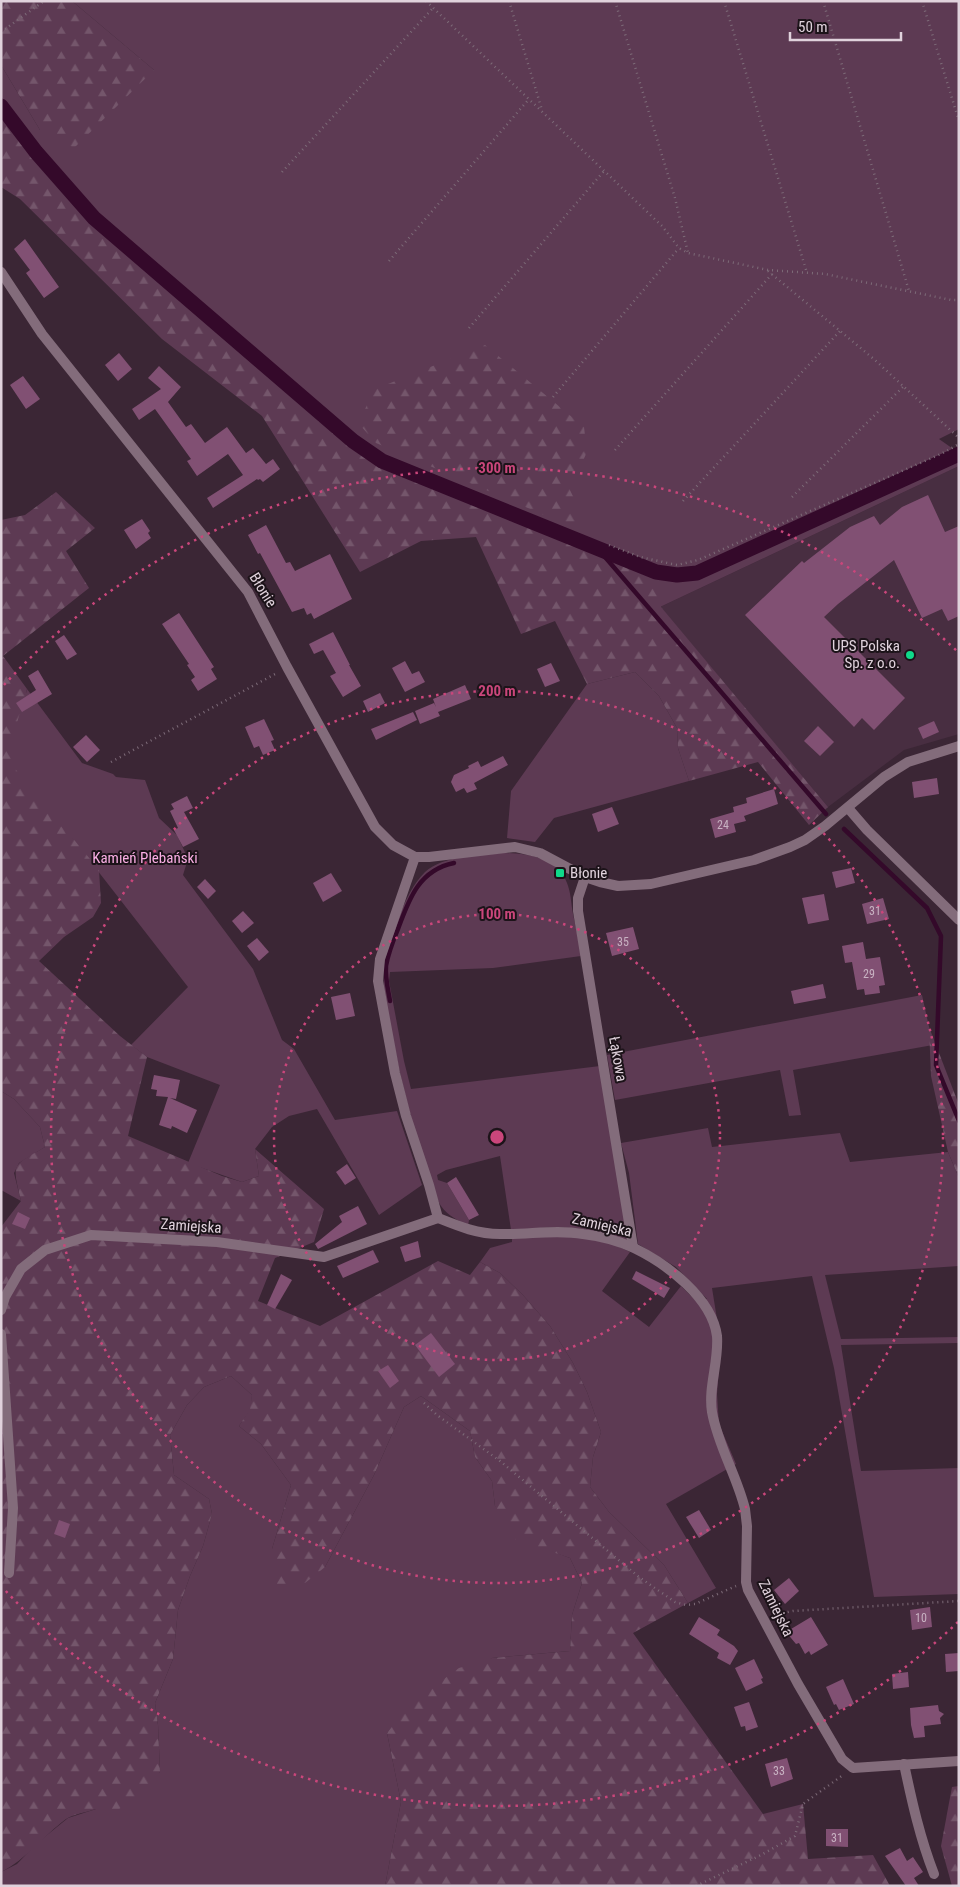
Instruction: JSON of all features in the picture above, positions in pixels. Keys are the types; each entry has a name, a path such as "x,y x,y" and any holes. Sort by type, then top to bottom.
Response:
{"street":[{"name":"Błonie","path":"1,272 42,334 244,586 375,827 393,845 415,857"},
{"path":"438,1218 406,1116 395,1073 378,980 380,959 415,857 515,847 540,853 585,877 618,886 651,884 754,860 805,840 848,808 884,777 908,762 959,746"},
{"path":"848,808 867,830 959,920"},
{"name":"Łąkowa","path":"585,877 578,898 578,911 633,1247"},
{"name":"Zamiejska","path":"1,1310 5,1297 21,1269 44,1250 91,1235 217,1242 324,1257 438,1218 457,1226 484,1233 563,1231 601,1238 633,1247 662,1264 677,1276 700,1299 713,1320 717,1346 712,1410 745,1509 747,1526 746,1582 798,1684 842,1759 853,1768"},
{"path":"1,1334 14,1508 9,1573"},
{"path":"853,1768 959,1760"},
{"path":"904,1764 918,1827 934,1874"}],"path":[{"path":"1,32 44,1"},
{"path":"426,1 662,226 679,248 688,253 768,270 825,274 951,300 959,300"},
{"path":"509,1 542,112"},
{"path":"615,1 675,198 688,253"},
{"path":"724,1 806,273"},
{"path":"823,1 909,291"},
{"path":"922,1 959,121"},
{"path":"282,172 433,8"},
{"path":"390,261 530,99"},
{"path":"469,328 604,171"},
{"path":"552,397 679,248"},
{"path":"768,270 875,360 959,438"},
{"path":"615,450 772,274"},
{"path":"683,501 840,331"},
{"path":"792,497 903,387"},
{"path":"609,545 640,557 677,565 698,560 941,454 959,444"},
{"path":"111,762 287,668"},
{"path":"424,1402 437,1415 500,1461 640,1577 675,1602 686,1605 695,1604 746,1582"},
{"path":"763,1618 793,1611 959,1601"},
{"path":"696,1886 761,1855 795,1836 803,1804 853,1768"}],"shaded area":[{"path":"959,466 959,734 904,750 828,807 660,607"}],"green space":[{"path":"1,1 72,1 154,70 74,148 40,130 1,65"},
{"path":"72,1 959,1 959,429 939,439 959,453 959,466 660,607 382,465 351,445 94,223 35,155 1,111 1,65 40,130 154,70"},
{"path":"1,111 35,155 94,223 351,445 382,465 662,579 661,607 828,807 809,825 758,762 689,781 678,748 677,728 659,696 635,672 587,684 555,621 521,634 476,537 421,541 360,572 262,416 162,339 20,199 1,187"},
{"path":"485,345 584,427 587,452 580,467 567,484 585,521 577,529 376,443 359,424 373,390"},
{"path":"56,492 95,528 66,551 89,588 3,656 27,689 16,726 13,765 37,802 71,836 99,870 101,903 93,917 64,937 39,961 120,1036 147,1057 128,1136 222,1176 242,1182 259,1176 255,1149 324,1209 314,1242 275,1258 258,1301 320,1326 438,1261 470,1275 480,1262 500,1273 522,1294 550,1326 573,1363 587,1392 601,1432 593,1457 590,1487 609,1512 664,1565 688,1603 633,1633 763,1814 803,1804 808,1859 873,1855 890,1886 385,1886 401,1802 387,1733 412,1702 459,1668 492,1658 570,1651 572,1615 582,1583 570,1558 509,1537 495,1506 492,1481 475,1457 470,1431 421,1396 404,1407 374,1475 325,1567 305,1583 277,1585 272,1549 291,1485 261,1444 239,1426 250,1409 252,1395 231,1376 204,1387 187,1405 170,1435 174,1475 209,1499 212,1514 203,1546 178,1610 173,1659 155,1703 160,1772 134,1798 110,1816 96,1809 69,1817 19,1861 1,1872 1,1227 21,1201 16,1179 17,1167 26,1158 45,1147 40,1127 14,1099 1,1091 1,520 25,515"},
{"name":"Kamień Plebański","path":"1,664 26,693 27,689 82,763 113,774 116,777 145,780 159,818 177,835 188,859 183,875 253,969 282,1040 294,1049 335,1120 397,1111 422,1185 379,1215 317,1109 289,1116 272,1127 255,1149 259,1176 242,1182 188,1163 220,1085 147,1057 131,1045 188,987 73,839 31,804 1,747"},
{"path":"635,672 659,696 677,728 678,748 689,781 554,818 535,842 507,838 511,791 587,684"},
{"path":"501,853 540,858 556,867 563,874 569,891 581,956 493,968 390,972 389,981 411,1089 600,1066 628,1241 584,1229 555,1227 511,1230 500,1156 446,1170 437,1175 438,1180 447,1183 469,1220 468,1226 450,1215 441,1206 423,1156 402,1084 386,1002 384,982 388,950 403,906 417,881 425,872 433,866 451,859"},
{"path":"922,995 933,1045 793,1070 801,1115 789,1116 780,1070 615,1100 607,1055"},
{"path":"929,1027 959,1105 959,1178 948,1152 931,1076"},
{"path":"1,1091 14,1099 40,1127 45,1147 19,1163 14,1173 21,1201 1,1190"},
{"path":"708,1128 712,1147 840,1133 850,1162 948,1152 959,1178 959,1266 825,1275 841,1339 959,1337 959,1343 841,1345 861,1471 959,1468 959,1594 874,1597 834,1368 812,1276 712,1288 721,1344 717,1394 719,1424 736,1464 666,1504 716,1588 688,1603 664,1565 609,1512 590,1487 593,1457 601,1432 587,1392 573,1363 550,1326 522,1294 500,1273 480,1262 490,1248 512,1242 512,1238 569,1235 613,1244 630,1252 602,1291 649,1327 681,1286 694,1299 707,1299 676,1267 638,1244 629,1173 621,1143"},
{"path":"231,1376 252,1395 251,1409 239,1426 261,1444 291,1485 272,1549 325,1567 374,1475 404,1407 421,1396 470,1431 475,1457 492,1481 495,1506 549,1550 570,1558 582,1583 572,1615 570,1651 492,1658 387,1733 401,1802 385,1886 1,1886 1,1872 17,1864 36,1844 68,1818 96,1809 160,1772 155,1703 173,1659 178,1610 203,1546 212,1514 209,1499 174,1475 170,1435 187,1405 204,1387"},
{"path":"959,1786 959,1886 952,1886 941,1846 952,1787"}],"building":[{"path":"25,239 59,287 44,298 26,273 30,270 14,249"},
{"path":"119,353 132,369 118,381 105,365"},
{"path":"159,366 181,387 168,402 186,427 191,424 205,443 227,427 246,453 253,448 266,464 273,459 280,469 263,482 257,479 213,508 207,498 243,475 228,454 197,476 187,461 191,459 155,409 139,420 132,409 161,389 148,378"},
{"path":"23,376 40,399 26,409 10,385"},
{"path":"928,495 945,532 959,526 959,616 948,621 942,609 922,618 894,560 824,617 905,698 874,730 862,718 854,727 745,615 802,561 804,563 850,527 874,516 880,525 902,507"},
{"path":"142,519 150,531 148,533 151,538 136,549 124,530"},
{"path":"266,525 286,563 290,562 295,571 330,554 352,599 314,619 311,613 307,615 304,608 292,612 248,535"},
{"path":"179,613 214,667 211,669 217,679 198,691 191,680 195,677 187,665 189,664 162,624"},
{"path":"333,632 361,686 343,697 330,676 336,673 323,650 314,654 309,644"},
{"path":"64,635 77,654 67,660 55,641"},
{"path":"405,661 412,674 419,671 425,682 405,692 392,668"},
{"path":"551,663 560,681 545,687 537,669"},
{"path":"38,670 52,694 22,712 16,703 36,690 28,676"},
{"path":"465,685 471,699 438,712 440,716 420,724 415,711 434,703 436,707 433,699"},
{"path":"380,693 385,703 368,712 363,701"},
{"path":"413,712 417,720 376,740 371,729"},
{"path":"264,719 274,740 271,741 275,750 263,755 259,746 254,748 245,727"},
{"path":"934,721 939,732 923,739 918,728"},
{"path":"818,726 834,742 820,756 804,741"},
{"path":"86,735 100,750 87,762 73,747"},
{"path":"503,756 508,765 474,783 477,789 467,793 464,788 456,792 451,782 454,775 469,768 468,766 478,761 481,767"},
{"path":"937,778 939,794 914,798 912,782"},
{"path":"774,789 778,804 744,816 746,821 734,824 736,832 715,838 710,819 734,812 733,807 747,803 746,798"},
{"path":"187,796 193,808 184,812 199,839 183,847 174,830 178,828 170,811 174,809 171,804"},
{"path":"612,807 619,824 598,832 592,814"},
{"path":"851,868 855,883 836,888 832,872"},
{"path":"331,873 342,891 323,902 313,883"},
{"path":"205,879 216,891 208,899 197,887"},
{"path":"824,894 829,920 808,924 802,898"},
{"path":"883,898 889,919 867,924 862,904"},
{"path":"243,911 254,923 242,933 232,921"},
{"path":"633,927 639,949 612,956 606,933"},
{"path":"257,938 269,952 259,961 247,946"},
{"path":"863,942 866,959 880,957 885,985 879,986 880,993 865,995 864,989 857,990 852,962 845,963 842,946"},
{"path":"823,984 826,998 794,1004 791,991"},
{"path":"350,993 355,1016 336,1020 331,997"},
{"path":"154,1075 180,1080 176,1099 170,1098 197,1110 187,1133 172,1126 171,1129 159,1125 168,1097 156,1096 157,1090 151,1089"},
{"path":"347,1164 356,1178 345,1185 336,1172"},
{"path":"456,1177 479,1215 469,1220 447,1183"},
{"path":"358,1206 367,1224 318,1249 315,1244 342,1222 339,1216"},
{"path":"18,1212 30,1218 25,1229 12,1224"},
{"path":"418,1241 421,1257 405,1262 400,1247"},
{"path":"373,1250 379,1262 343,1278 337,1266"},
{"path":"636,1271 670,1288 664,1298 632,1279"},
{"path":"281,1274 292,1280 275,1309 267,1305"},
{"path":"431,1333 455,1364 439,1377 415,1345"},
{"path":"388,1365 399,1381 390,1388 378,1371"},
{"path":"699,1510 711,1530 699,1538 686,1517"},
{"path":"59,1520 70,1524 65,1538 54,1534"},
{"path":"789,1578 799,1591 785,1604 774,1590"},
{"path":"930,1607 932,1627 912,1630 910,1610"},
{"path":"699,1617 720,1630 717,1635 734,1646 738,1651 730,1665 717,1658 719,1653 689,1634"},
{"path":"811,1617 828,1645 811,1655 809,1651 805,1654 799,1643 796,1644 786,1632"},
{"path":"959,1653 959,1671 946,1672 945,1654"},
{"path":"754,1659 763,1678 761,1679 763,1683 746,1691 735,1668"},
{"path":"908,1672 909,1687 893,1689 892,1674"},
{"path":"843,1679 854,1704 839,1710 836,1704 834,1705 826,1687"},
{"path":"749,1702 758,1727 746,1731 745,1726 741,1727 734,1707"},
{"path":"938,1705 939,1711 944,1714 940,1718 941,1724 924,1726 925,1737 914,1738 910,1708"},
{"path":"787,1758 793,1779 771,1787 765,1764"},
{"path":"826,1829 848,1829 848,1847 826,1846"},
{"path":"900,1848 907,1861 913,1857 923,1872 914,1878 919,1886 906,1886 885,1856"}],"waterway":[{"path":"1,106 36,152 94,218 353,441 382,461 656,572 677,575 697,573 959,454"},
{"path":"599,550 826,814"},
{"path":"844,829 927,908 941,936 936,1065 959,1121"},
{"path":"390,1001 386,966 406,907 417,887 424,879 432,872 454,863"}],"place":[{"name":"UPS Polska Sp. z o.o.","path":"910,655"},
{"name":"Błonie","path":"560,873"}]}
